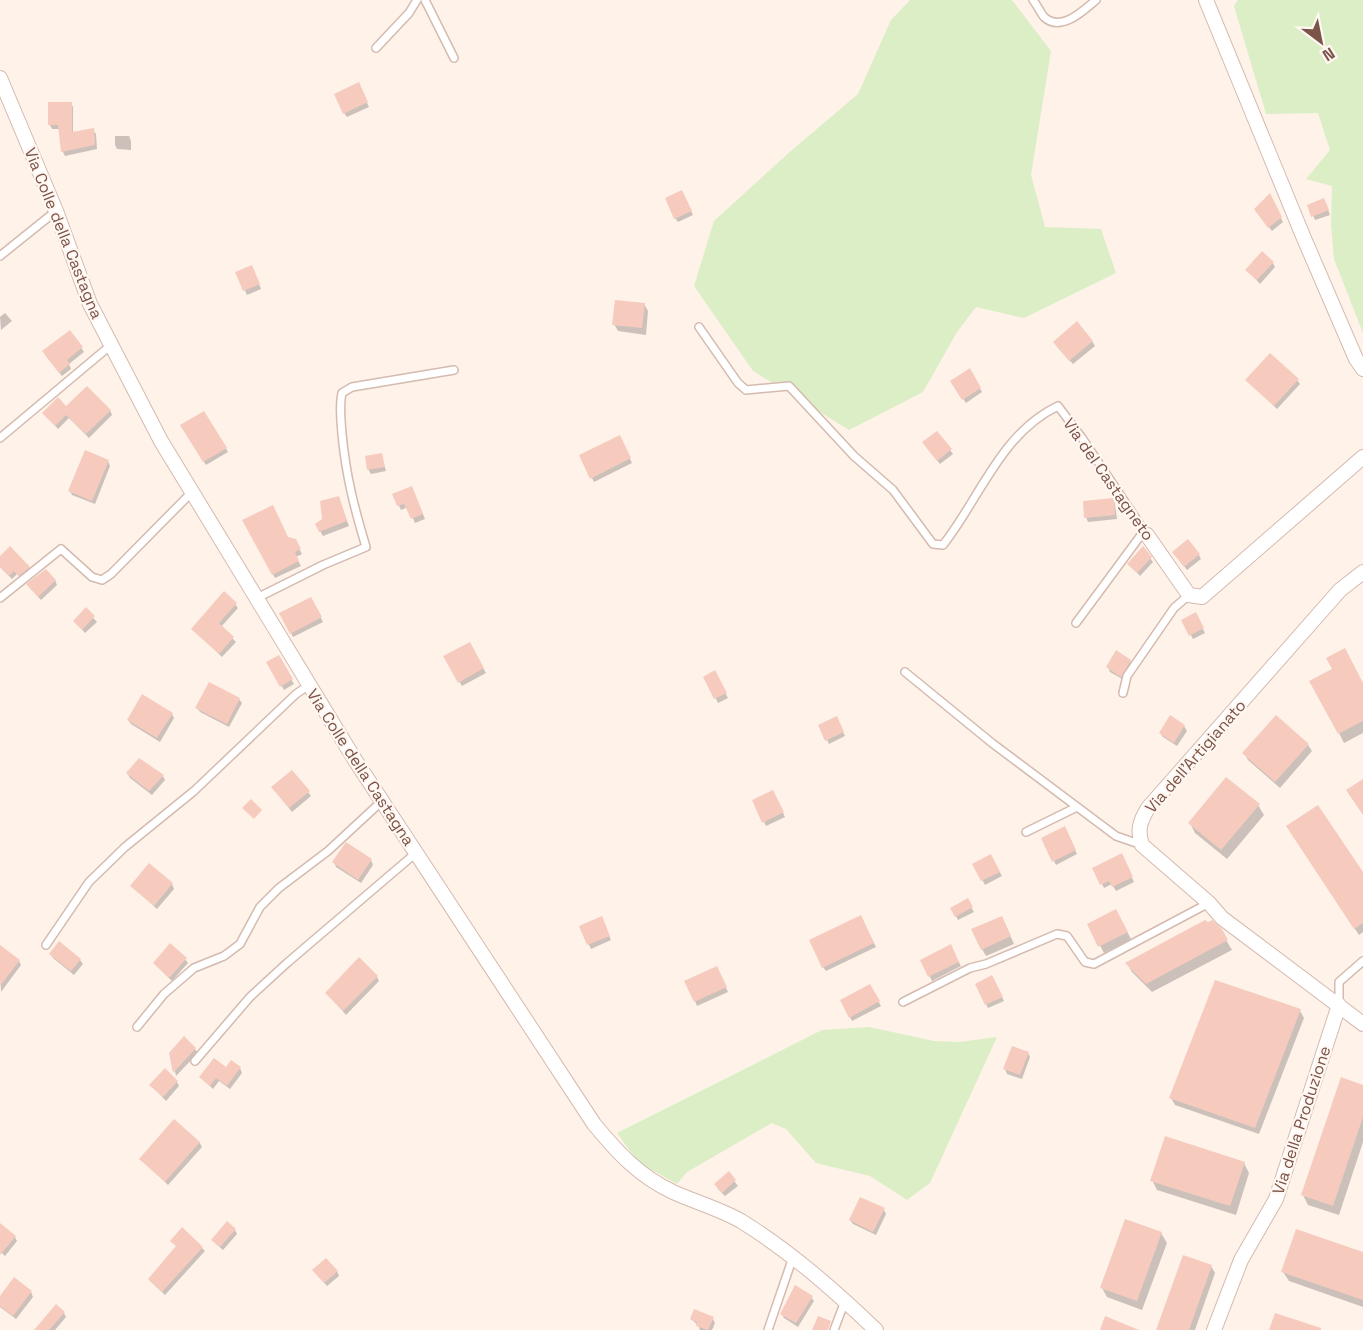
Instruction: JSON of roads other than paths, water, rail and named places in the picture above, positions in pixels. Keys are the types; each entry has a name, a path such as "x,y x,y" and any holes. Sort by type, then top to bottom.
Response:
{"street":[{"path":"1206,0 1303,236 1356,359 1363,369"},
{"name":"Via Colle della Castagna","path":"0,78 56,211 90,304 161,441 382,801 594,1124 621,1157 641,1173 672,1191 738,1219 793,1257 845,1300 876,1330"},
{"path":"1189,595 1202,597 1363,457"},
{"name":"Via del Castagneto","path":"1146,533 1189,595"},
{"name":"Via dell'Artigianato","path":"1142,845 1138,832 1148,808 1340,590 1363,572"},
{"path":"1142,845 1209,903 1222,918 1363,1024"},
{"name":"Via della Produzione","path":"1214,1330 1240,1260 1276,1199 1339,1005"}],"lane":[{"path":"376,48 409,13 417,0"},
{"path":"425,0 454,58"},
{"path":"1033,0 1046,18 1056,22 1070,20 1096,0"},
{"path":"0,256 56,211"},
{"name":"Via del Castagneto","path":"699,327 738,383 746,390 789,386 854,456 893,490 933,544 943,545 958,526 981,486 1009,445 1042,413 1058,406 1146,533"},
{"path":"0,438 111,345"},
{"path":"257,598 323,565 366,547 350,494 344,461 339,404 342,393 352,387 454,370"},
{"path":"0,598 61,549 92,577 102,580 111,574 192,492"},
{"path":"1076,624 1146,533"},
{"path":"1124,693 1127,676 1174,608 1189,595"},
{"path":"905,672 992,743 1116,836 1142,845"},
{"path":"46,945 89,882 125,847 194,791 296,694 309,685"},
{"path":"137,1027 164,994 194,968 224,956 240,944 260,907 279,888 328,851 382,801"},
{"path":"1026,832 1077,807"},
{"path":"195,1061 250,997 417,852"},
{"path":"903,1002 970,968 986,964 1057,934 1067,936 1085,962 1094,964 1209,903"},
{"path":"1339,1005 1340,982 1363,961"},
{"path":"768,1330 793,1257"},
{"path":"834,1330 845,1300"}]}
